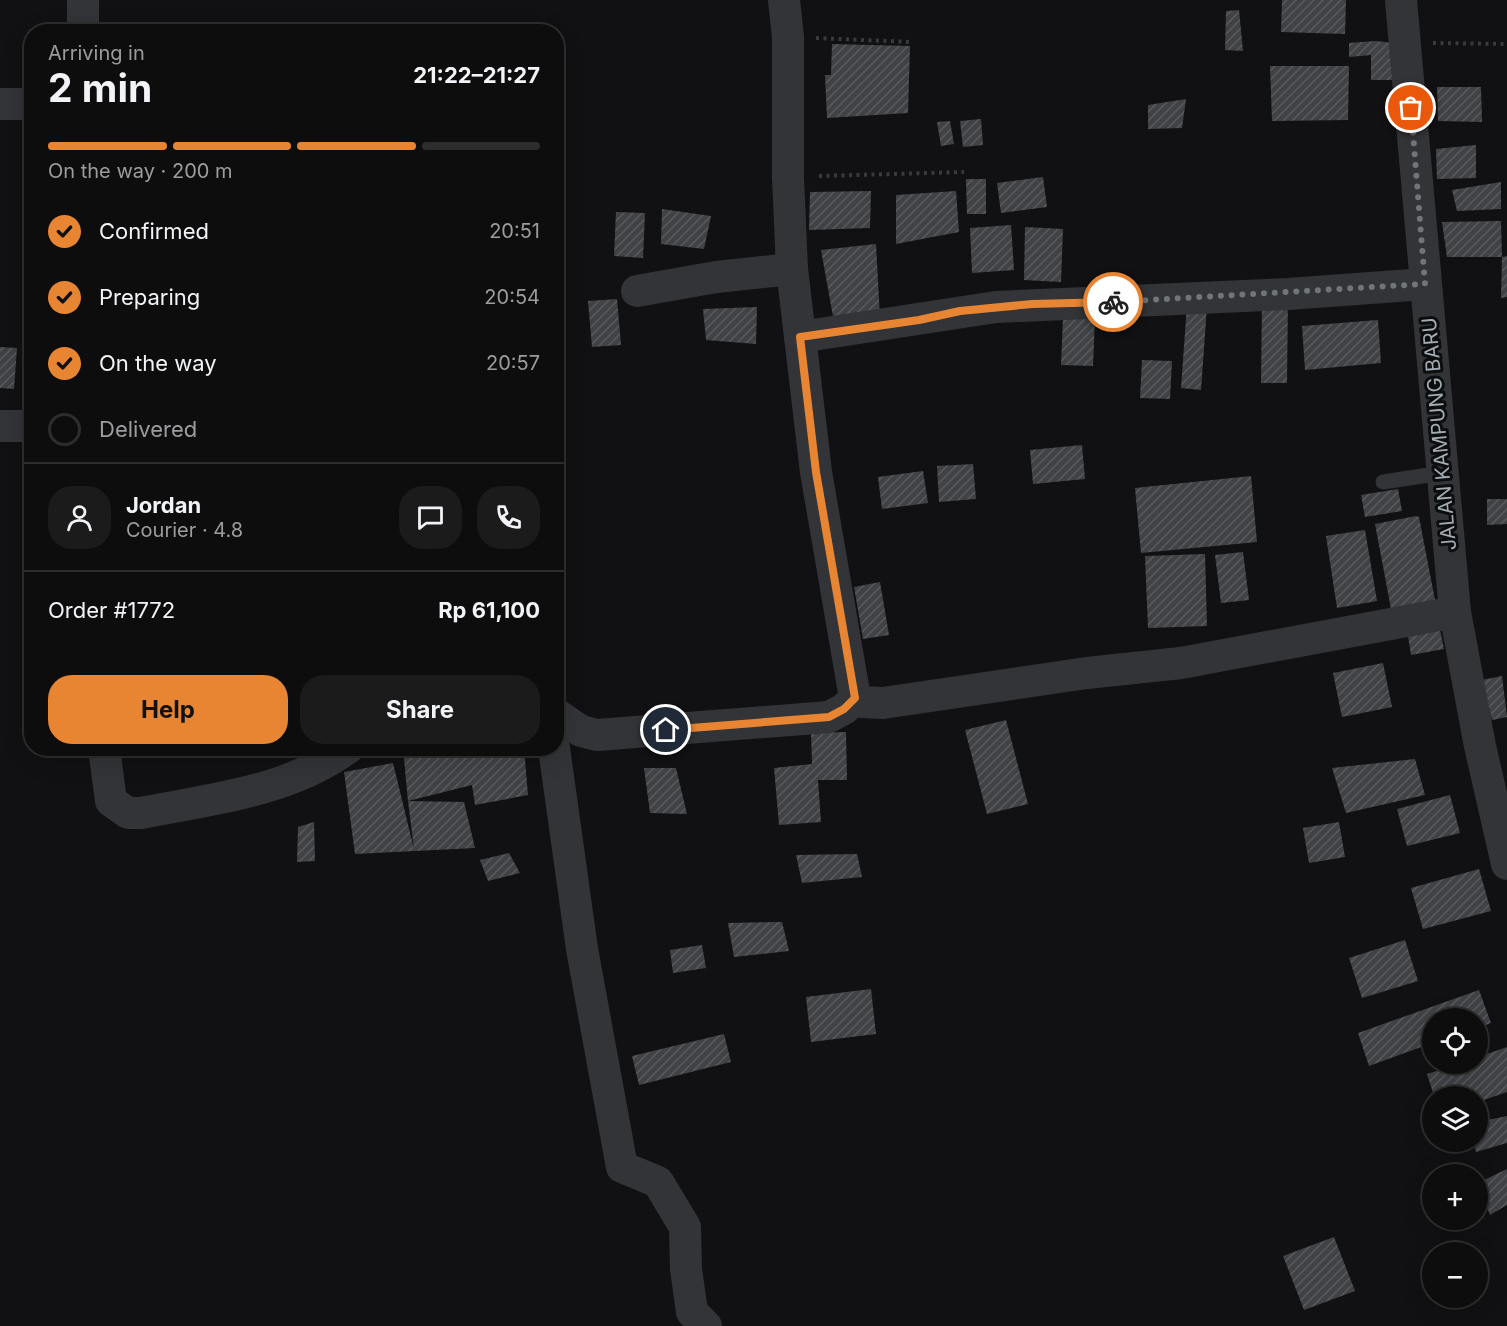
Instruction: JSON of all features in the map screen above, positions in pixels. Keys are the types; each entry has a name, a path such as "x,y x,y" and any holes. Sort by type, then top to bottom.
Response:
{"street":[{"path":"83,0 83,24"},
{"path":"784,0 788,37 788,177 792,269 816,472 855,698"},
{"name":"JALAN KAMPUNG BARU","path":"1401,0 1455,612 1480,746 1507,864"},
{"path":"0,104 24,104"},
{"path":"637,291 792,269"},
{"path":"800,337 996,307 1288,294 1425,284"},
{"path":"0,426 24,426"},
{"path":"855,698 862,702 883,703 1087,673 1181,663 1455,612"},
{"path":"564,719 581,731 597,735 829,717 844,709 855,698"},
{"path":"105,756 111,801 128,813 141,813 262,789 305,773 334,756"},
{"path":"555,756 582,949 622,1167 658,1182 685,1227 686,1269 692,1312 706,1326"}],"lane":[{"path":"1383,482 1442,473"}],"path":[{"path":"788,37 911,42"},
{"path":"1405,42 1507,44"},
{"path":"788,177 964,172"}],"building":[{"path":"1282,0 1346,0 1345,34 1281,32"},
{"path":"1239,10 1243,51 1225,50 1226,11"},
{"path":"1376,41 1394,43 1394,80 1371,80 1371,55 1349,57 1349,43"},
{"path":"832,44 910,46 908,113 827,118 825,75 831,75"},
{"path":"1270,66 1349,66 1348,120 1272,121"},
{"path":"1437,87 1481,87 1482,122 1438,121"},
{"path":"1186,99 1182,128 1148,129 1148,105"},
{"path":"981,119 983,145 963,147 960,121"},
{"path":"950,121 954,144 941,146 937,122"},
{"path":"1476,145 1476,178 1437,179 1436,149"},
{"path":"1043,177 1047,207 1001,213 997,183"},
{"path":"966,179 986,179 986,214 967,214"},
{"path":"1501,182 1501,209 1457,211 1452,190"},
{"path":"871,191 870,228 809,230 810,192"},
{"path":"956,191 959,232 896,244 896,195"},
{"path":"662,209 711,216 704,249 661,244"},
{"path":"616,212 645,213 643,258 614,256"},
{"path":"1501,221 1502,257 1447,257 1442,222"},
{"path":"1011,225 1014,270 972,273 970,228"},
{"path":"1025,227 1063,229 1061,282 1024,280"},
{"path":"876,244 880,318 834,322 821,250"},
{"path":"1507,256 1507,297 1501,298 1502,257"},
{"path":"617,299 621,345 592,347 588,301"},
{"path":"1262,299 1288,299 1287,383 1261,383"},
{"path":"1187,305 1207,306 1201,390 1181,388"},
{"path":"757,307 756,344 706,340 703,309"},
{"path":"1063,317 1095,318 1093,366 1061,365"},
{"path":"1378,320 1381,363 1305,370 1302,326"},
{"path":"0,347 17,348 14,389 0,388"},
{"path":"1142,360 1172,361 1170,399 1140,398"},
{"path":"1082,445 1085,479 1033,484 1030,450"},
{"path":"973,464 976,499 939,502 937,466"},
{"path":"923,471 928,503 882,509 878,477"},
{"path":"1251,476 1257,542 1141,553 1135,488"},
{"path":"1398,489 1402,511 1365,517 1361,495"},
{"path":"1487,499 1507,499 1507,524 1487,525"},
{"path":"1419,517 1435,600 1391,609 1375,524"},
{"path":"1365,530 1377,601 1337,608 1326,536"},
{"path":"1243,552 1249,600 1221,603 1215,555"},
{"path":"1205,554 1207,626 1148,628 1145,556"},
{"path":"880,582 889,635 863,639 854,587"},
{"path":"1439,625 1444,649 1411,655 1407,630"},
{"path":"1383,663 1392,707 1342,717 1333,673"},
{"path":"1502,676 1507,717 1492,720 1482,680"},
{"path":"1006,720 1028,804 987,814 965,730"},
{"path":"846,732 847,780 818,780 821,822 779,825 774,768 812,764 811,733"},
{"path":"404,756 525,756 528,795 475,805 472,785 408,801"},
{"path":"1415,759 1425,795 1346,813 1332,768"},
{"path":"393,763 414,849 408,801 464,802 475,848 355,854 344,772"},
{"path":"644,768 676,768 687,814 650,813"},
{"path":"1450,795 1460,833 1407,846 1397,809"},
{"path":"314,822 315,861 297,862 298,827"},
{"path":"1339,822 1345,857 1309,863 1303,828"},
{"path":"509,853 520,873 488,881 480,860"},
{"path":"857,854 862,877 802,883 796,855"},
{"path":"1479,869 1491,911 1423,929 1411,888"},
{"path":"782,922 789,951 734,957 728,923"},
{"path":"1405,940 1418,981 1362,998 1349,958"},
{"path":"702,945 706,968 673,973 670,950"},
{"path":"871,989 876,1034 811,1042 806,997"},
{"path":"1479,990 1486,1008 1428,1008"},
{"path":"1422,1010 1422,1047 1369,1066 1358,1033"},
{"path":"724,1034 731,1062 639,1085 632,1056"},
{"path":"1507,1047 1507,1092 1488,1099 1488,1086 1431,1086 1427,1074 1488,1074 1488,1054"},
{"path":"1507,1116 1507,1143 1488,1149 1488,1120"},
{"path":"1507,1169 1507,1205 1490,1215 1488,1210 1488,1178"},
{"path":"1334,1237 1355,1291 1304,1310 1283,1256"}],"way so far":[{"path":"1113,302 1288,294 1425,284 1411,108"}],"route":[{"path":"666,730 829,717 844,709 855,698 816,472 800,337 919,320 960,311 1032,304 1113,302"}]}
